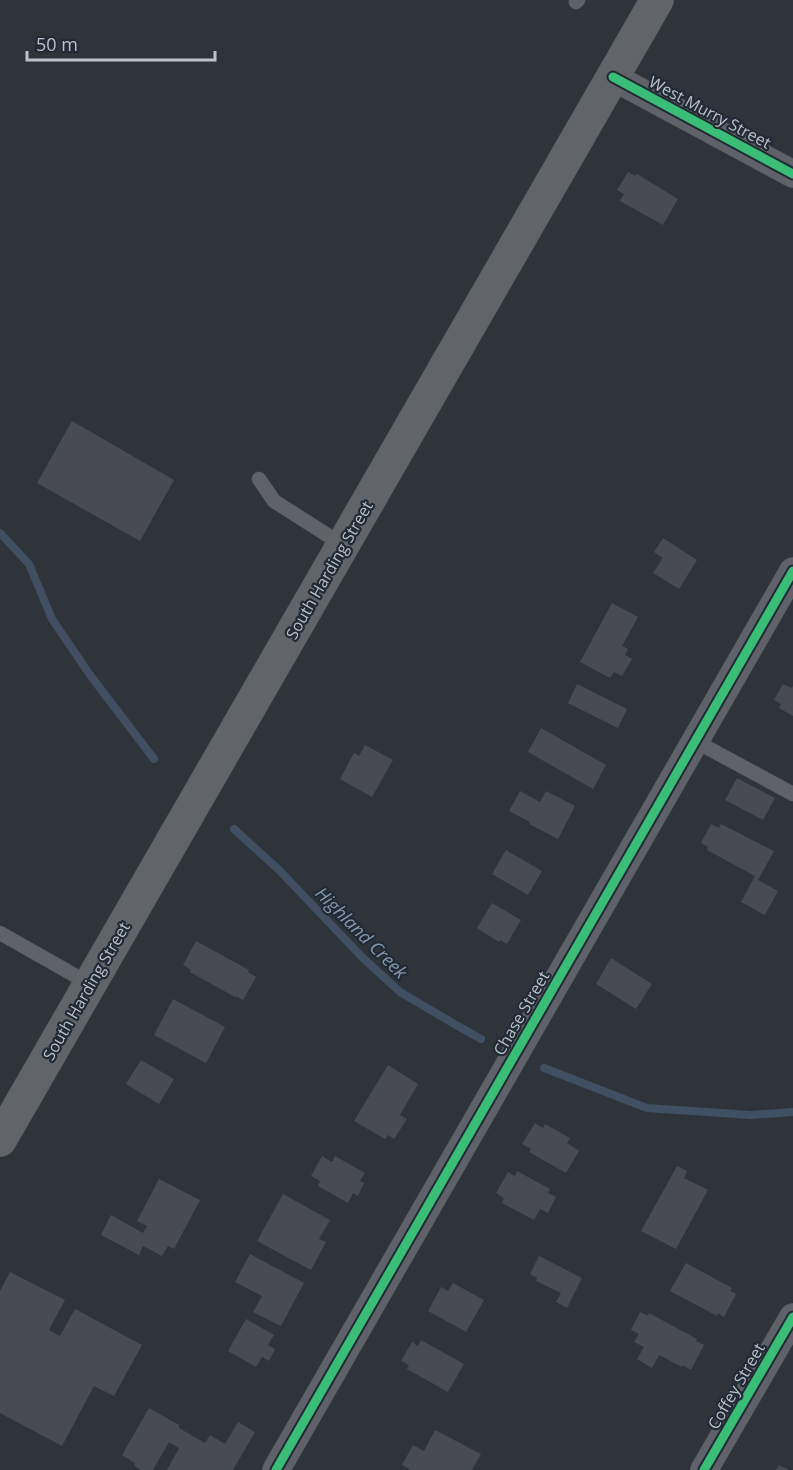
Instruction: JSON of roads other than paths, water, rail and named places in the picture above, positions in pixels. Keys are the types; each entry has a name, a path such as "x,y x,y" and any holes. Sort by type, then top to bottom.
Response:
{"main road":[{"name":"South Harding Street","path":"0,1140 657,0"}],"street":[{"name":"West Murry Street","path":"613,77 793,174"},
{"name":"Chase Street","path":"276,1470 793,571"},
{"name":"Coffey Street","path":"704,1470 793,1317"}],"lane":[{"path":"260,479 274,501 343,545"},
{"path":"695,741 793,794"},
{"path":"0,933 90,984"}],"waterway":[{"name":"Highland Creek","path":"0,533 29,564 52,619 90,675 154,759"},
{"name":"Highland Creek","path":"234,829 279,870 361,956 400,992 481,1039"},
{"name":"Highland Creek","path":"544,1068 647,1108 751,1115 793,1112"}]}
